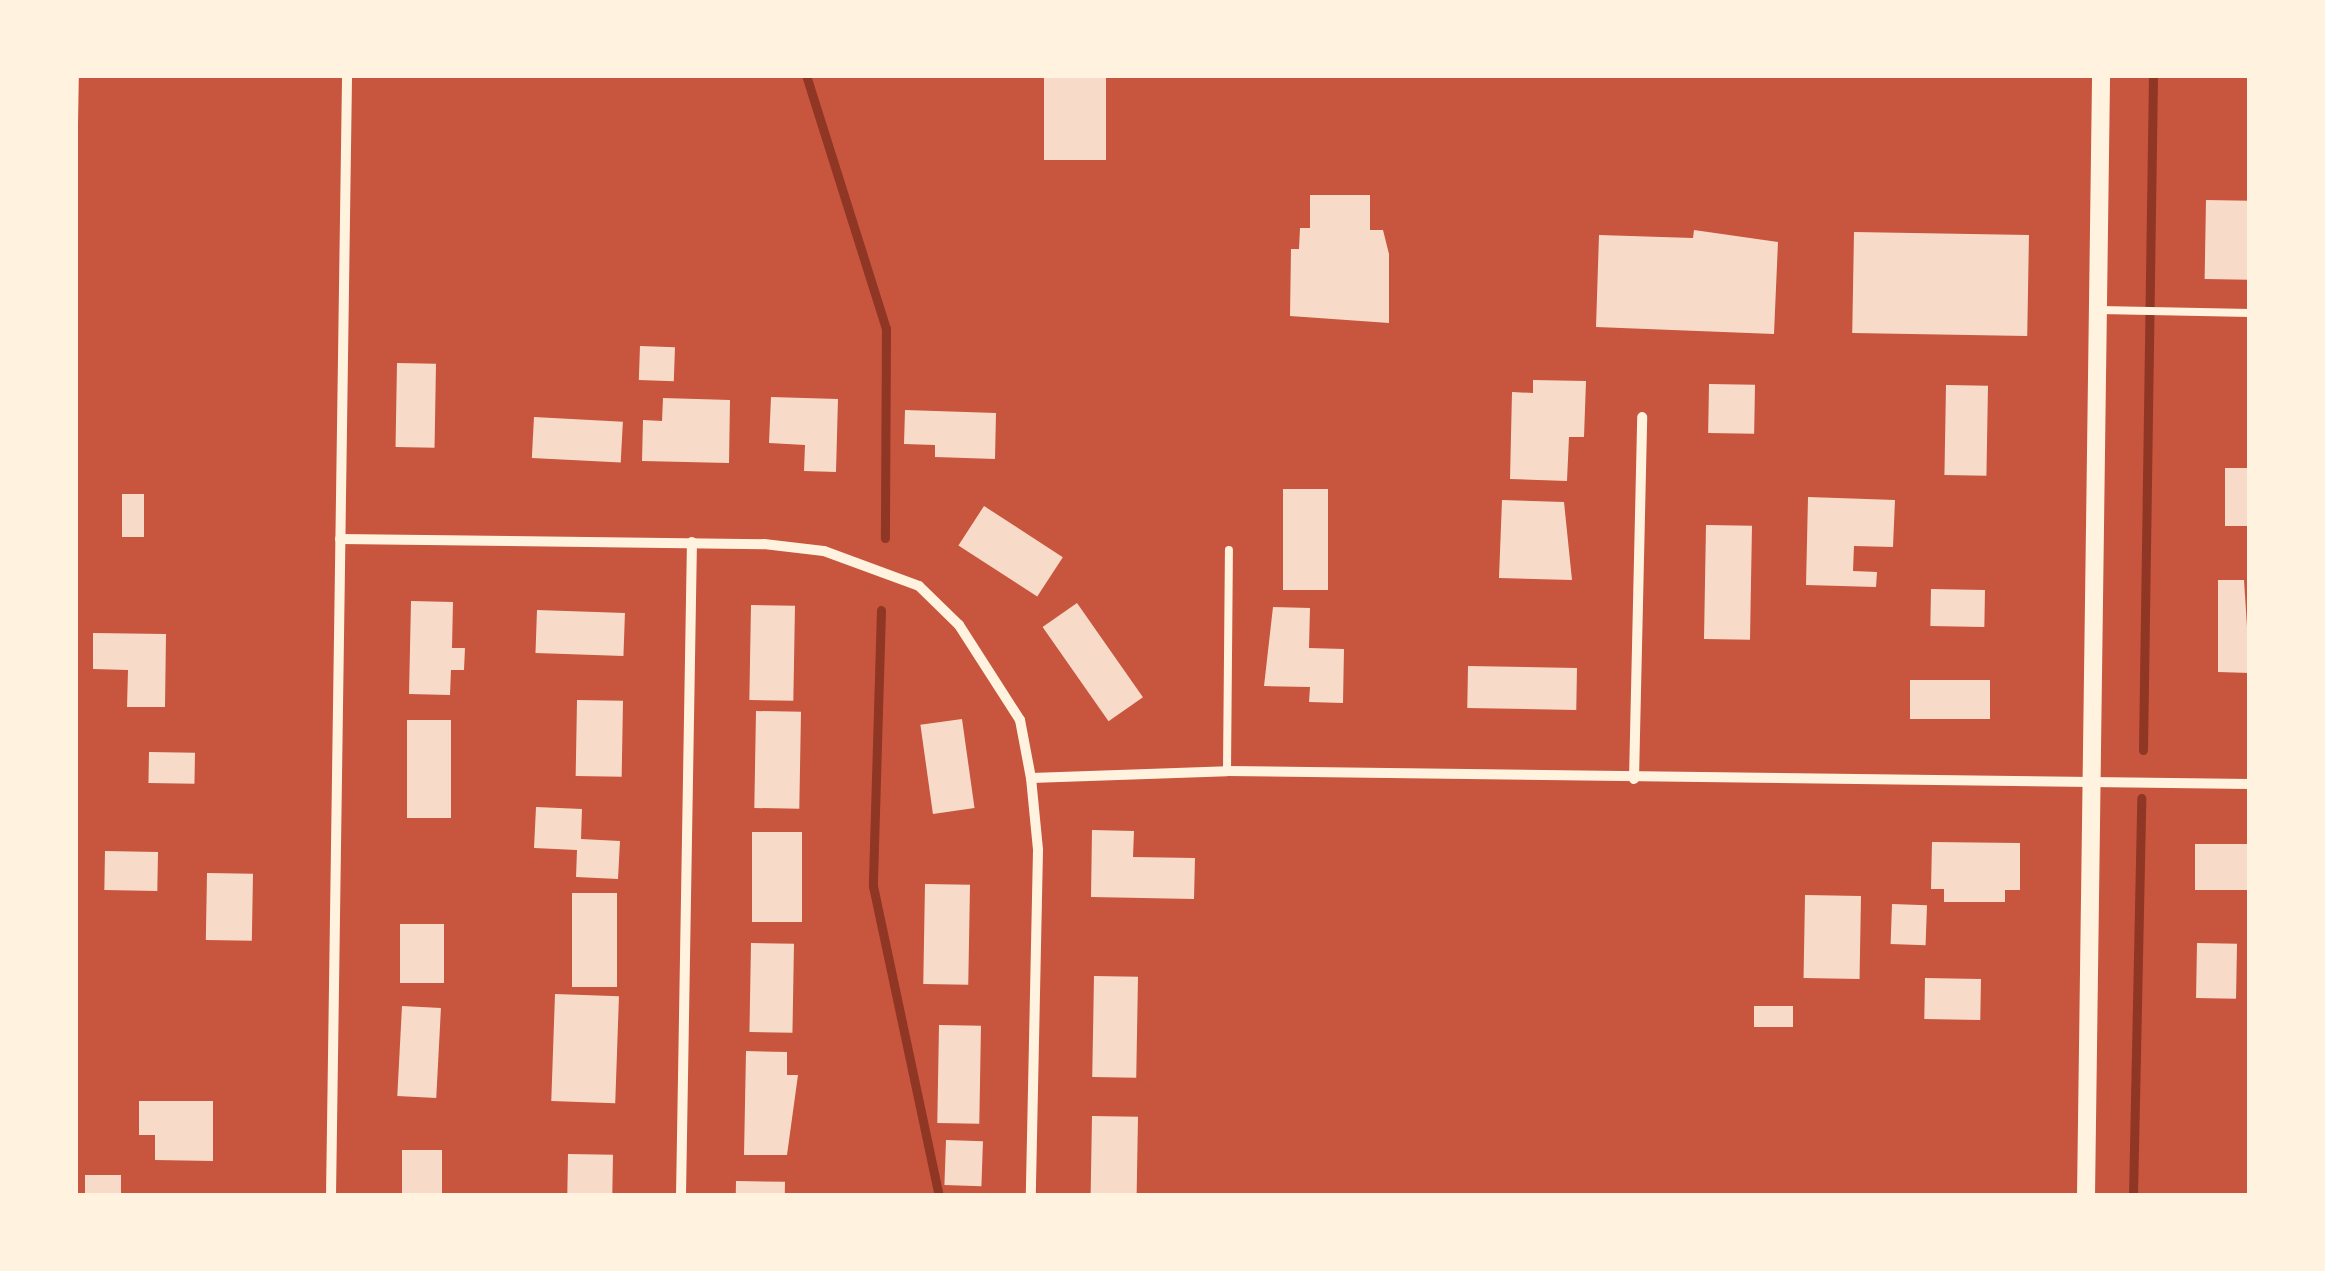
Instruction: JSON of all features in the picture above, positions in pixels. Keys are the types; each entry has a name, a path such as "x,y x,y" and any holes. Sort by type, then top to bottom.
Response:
{"street":[{"path":"330,1196 347,75"},
{"path":"2086,1196 2101,75"},
{"path":"1634,779 1642,418"},
{"path":"340,539 692,542 824,550 919,586 959,625 1020,720 1032,778 1038,850 1030,1196"},
{"path":"681,1196 692,542"},
{"path":"1032,778 1227,770 1634,779 2250,784"}],"lane":[{"path":"2097,310 2250,313"},
{"path":"1227,770 1229,550"}],"building":[{"path":"75,75 79,75 78,124 75,124"},
{"path":"1044,75 1106,75 1106,160 1044,160"},
{"path":"1310,195 1370,195 1370,230 1383,230 1389,254 1389,323 1290,316 1291,249 1299,249 1300,228 1310,228"},
{"path":"2206,200 2250,201 2249,280 2205,279"},
{"path":"1694,230 1778,242 1774,334 1596,327 1599,235 1693,238"},
{"path":"1854,232 2029,235 2027,336 1852,333"},
{"path":"640,346 675,347 674,381 639,380"},
{"path":"397,363 436,364 435,448 396,447"},
{"path":"1533,380 1586,381 1584,437 1569,437 1567,481 1510,479 1512,392 1533,393"},
{"path":"1709,384 1755,385 1754,434 1708,433"},
{"path":"1946,385 1988,386 1986,476 1944,475"},
{"path":"771,397 838,399 836,472 804,471 805,445 769,443"},
{"path":"663,398 730,400 729,463 642,461 643,420 662,421"},
{"path":"905,410 996,413 995,459 935,457 935,445 904,444"},
{"path":"534,417 623,422 621,463 532,458"},
{"path":"2225,468 2250,468 2250,526 2225,526"},
{"path":"1283,489 1328,489 1328,590 1283,590"},
{"path":"122,494 144,494 144,537 122,537"},
{"path":"1808,497 1895,500 1893,547 1854,546 1853,571 1877,572 1876,587 1806,585"},
{"path":"1502,500 1564,502 1572,580 1499,578"},
{"path":"984,506 1063,557 1037,597 958,545"},
{"path":"1706,525 1752,526 1750,640 1704,639"},
{"path":"2218,580 2244,580 2250,673 2218,672"},
{"path":"1931,589 1985,590 1984,627 1930,626"},
{"path":"411,601 453,602 452,648 465,648 464,670 451,670 450,695 409,694"},
{"path":"1077,603 1143,697 1109,721 1043,627"},
{"path":"751,605 795,606 793,701 749,700"},
{"path":"1273,607 1310,608 1309,648 1344,649 1343,703 1309,702 1310,687 1264,686"},
{"path":"537,610 625,613 623,656 535,653"},
{"path":"93,633 166,634 165,707 127,707 128,670 93,669"},
{"path":"1468,666 1577,668 1576,710 1467,708"},
{"path":"1910,680 1990,680 1990,719 1910,719"},
{"path":"577,700 623,701 622,777 576,776"},
{"path":"756,711 801,712 799,809 754,808"},
{"path":"962,719 975,808 933,814 920,725"},
{"path":"407,720 451,720 451,818 407,818"},
{"path":"149,752 195,753 194,784 148,783"},
{"path":"536,807 582,809 581,839 620,841 618,879 576,877 577,850 534,848"},
{"path":"1092,830 1134,831 1133,857 1195,858 1194,899 1091,897"},
{"path":"752,832 802,832 802,922 752,922"},
{"path":"1932,842 2020,843 2020,890 2005,890 2005,902 1944,902 1944,889 1931,889"},
{"path":"2195,844 2250,844 2250,890 2195,890"},
{"path":"105,851 158,852 157,891 104,890"},
{"path":"207,873 253,874 252,941 206,940"},
{"path":"925,884 970,885 968,985 923,984"},
{"path":"572,893 617,893 617,987 572,987"},
{"path":"1805,895 1861,896 1860,979 1804,978"},
{"path":"1892,904 1927,905 1926,945 1891,944"},
{"path":"400,924 444,924 444,983 400,983"},
{"path":"751,943 794,944 792,1033 749,1032"},
{"path":"2197,943 2237,944 2236,999 2196,998"},
{"path":"1094,976 1138,977 1136,1078 1092,1077"},
{"path":"1925,978 1981,979 1980,1020 1924,1019"},
{"path":"555,994 619,996 615,1103 551,1101"},
{"path":"402,1006 441,1008 436,1098 397,1096"},
{"path":"1754,1006 1793,1006 1793,1027 1754,1027"},
{"path":"939,1025 981,1026 979,1124 937,1123"},
{"path":"746,1051 787,1052 787,1075 798,1075 787,1155 744,1155"},
{"path":"139,1101 213,1101 213,1161 155,1160 155,1135 139,1135"},
{"path":"1092,1116 1138,1117 1137,1196 1091,1196"},
{"path":"946,1140 983,1141 981,1186 944,1185"},
{"path":"402,1150 442,1150 442,1196 402,1196"},
{"path":"568,1154 613,1155 612,1196 567,1196"},
{"path":"85,1175 121,1175 121,1196 85,1196"},
{"path":"736,1181 785,1182 785,1196 736,1196"}],"waterway":[{"path":"806,75 886,328 885,538"},
{"path":"2143,750 2153,75"},
{"path":"881,610 873,886 939,1196"},
{"path":"2133,1196 2141,798"}]}
